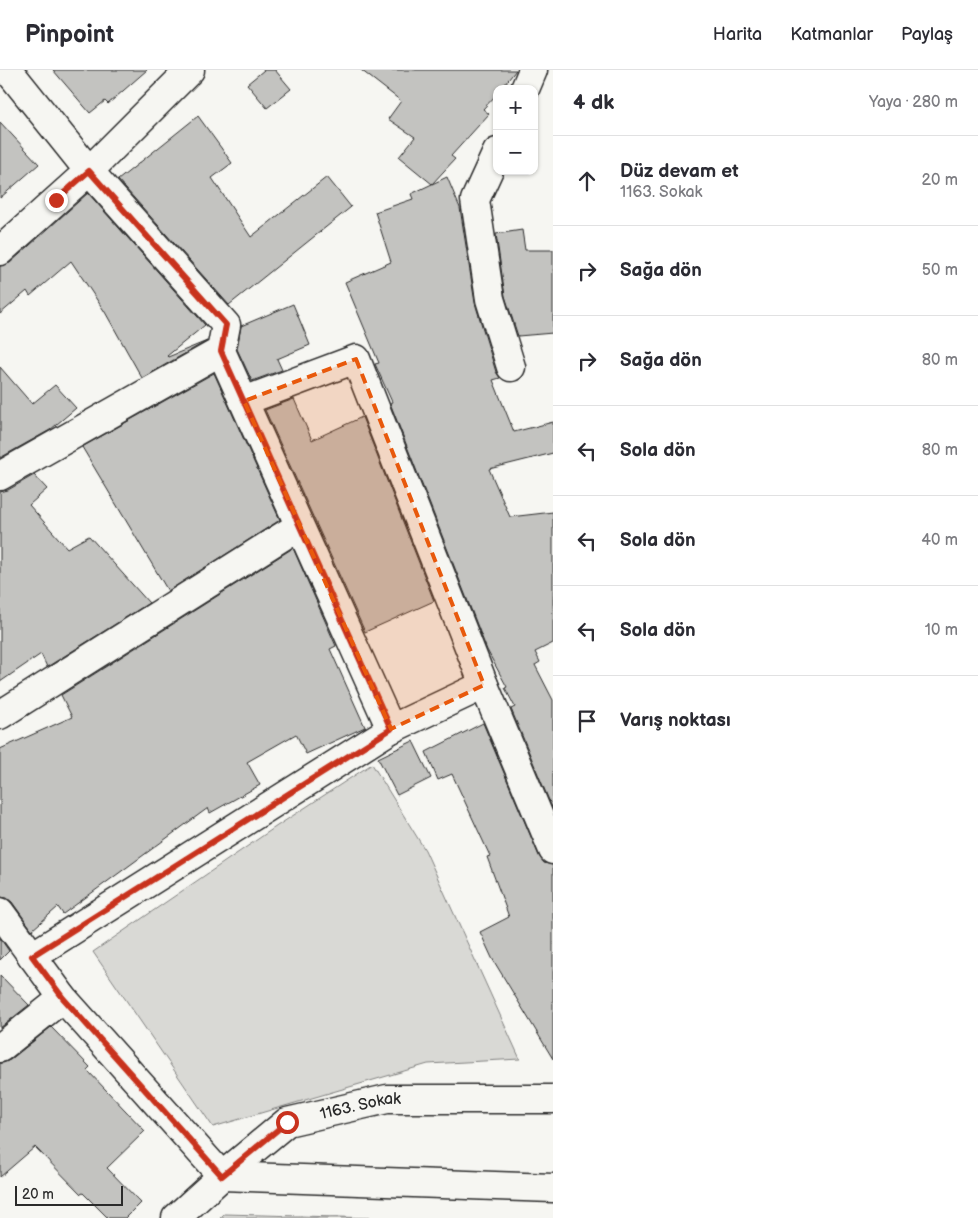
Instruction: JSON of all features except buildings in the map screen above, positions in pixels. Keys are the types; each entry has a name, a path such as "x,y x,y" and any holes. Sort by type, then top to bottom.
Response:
{"street":[{"path":"8,70 89,171 226,325 221,351 391,729"},
{"path":"0,251 89,171 190,70"},
{"path":"527,85 533,70"},
{"path":"493,161 476,200 490,299 511,367"},
{"path":"0,476 221,351"},
{"path":"244,401 356,359 484,685 553,850"},
{"path":"0,715 299,526"},
{"path":"32,956 391,729 484,685"},
{"path":"0,912 63,998 222,1176 553,1188"},
{"path":"0,1048 63,998"},
{"name":"1163. Sokak","path":"176,1218 222,1176 287,1122 387,1099 553,1099"}],"highlighted area":[{"path":"356,359 484,685 391,729 244,401"}],"shaded area":[{"path":"372,764 425,850 520,1059 428,1064 213,1127 93,952 277,826"},
{"path":"224,1214 375,1218 220,1218"}],"route":[{"path":"56,200 89,171 226,325 221,351 391,729 32,956 63,998 222,1176 287,1122"}]}
